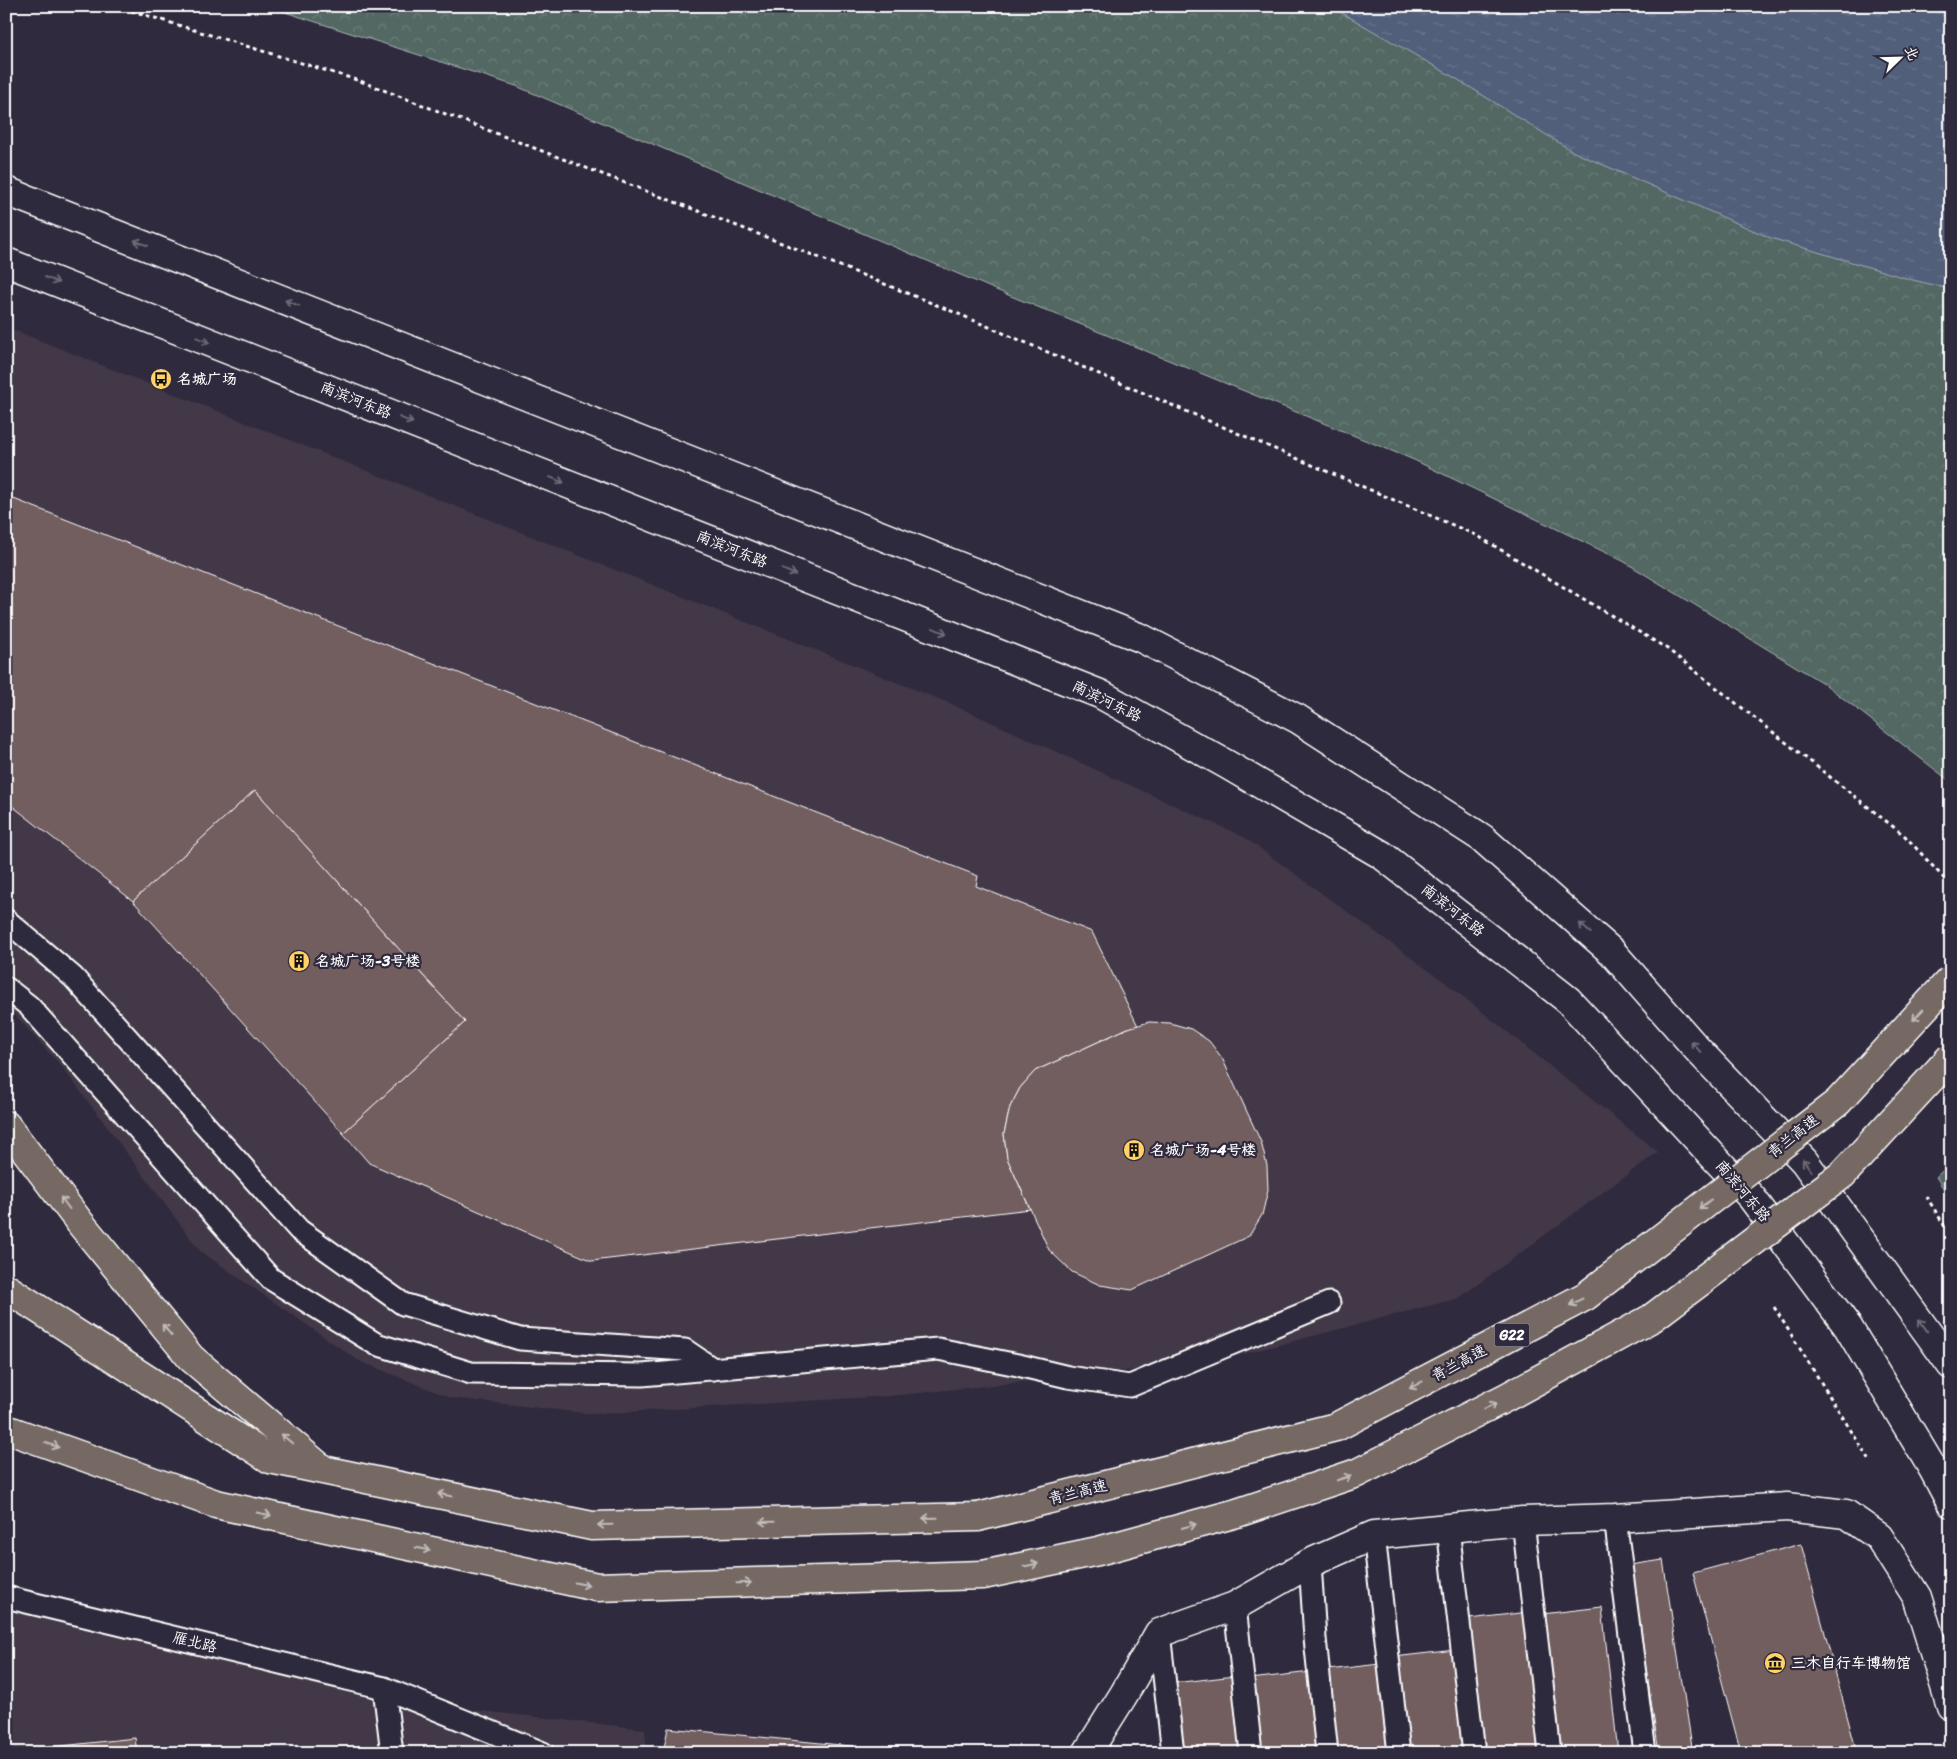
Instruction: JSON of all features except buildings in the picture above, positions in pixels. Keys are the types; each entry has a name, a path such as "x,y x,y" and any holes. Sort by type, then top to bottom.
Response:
{"highway":[{"name":"青兰高速","path":"6,1288 270,1459 592,1526 978,1517 1336,1427 1586,1296 1838,1102 1951,979"},
{"path":"6,1429 216,1504 597,1587 983,1575 1098,1551 1237,1513 1357,1473 1505,1398 1652,1318 1843,1174 1951,1057"},
{"path":"6,1125 81,1224 191,1358 324,1470"}],"main road":[{"path":"6,191 1141,638 1298,719 1482,838 1612,952 1697,1049 1804,1161 1951,1365"},
{"name":"南滨河东路","path":"6,262 1100,694 1226,764 1382,855 1568,1000 1752,1198 1848,1327 1933,1469 1951,1503"},
{"path":"1094,1748 1159,1634 1235,1606 1310,1563 1374,1535 1523,1522 1787,1507 1846,1514 1879,1537 1917,1596 1951,1706"}],"lane":[{"path":"6,920 73,977 299,1230 403,1304 520,1338 685,1350 713,1369"},
{"path":"6,988 29,1006 271,1279 376,1344 471,1373 642,1375 938,1349 1068,1377 1130,1386 1330,1303"},
{"path":"1615,1518 1644,1753"},
{"path":"1523,1522 1550,1753"},
{"path":"1448,1528 1474,1753"},
{"path":"1374,1535 1399,1753"},
{"path":"1310,1563 1315,1638 1327,1753"},
{"name":"雁北路","path":"6,1597 384,1688 543,1753"},
{"path":"1235,1606 1251,1753"},
{"path":"1159,1634 1173,1753"},
{"path":"384,1688 392,1753"}],"path":[{"path":"116,6 360,81 810,254 954,312 1476,535 1666,648 1905,836 1951,886"},
{"path":"1926,1196 1951,1236"},
{"path":"1774,1307 1870,1462"}],"shaded area":[{"path":"6,327 949,703 1244,837 1446,983 1658,1152 1459,1298 1217,1361 890,1396 593,1414 451,1398 359,1361 200,1251 63,1068 6,1005"},
{"path":"6,1598 410,1703 645,1729 647,1753 6,1753"}],"green space":[{"path":"266,6 1330,6 1457,79 1574,152 1771,238 1909,279 1951,289 1951,782 1826,685 1623,561 1414,460 996,290 516,86"},
{"path":"1951,1163 1951,1200 1936,1177"}],"water":[{"path":"1330,6 1951,6 1951,289 1909,279 1771,238 1574,152 1457,79"}],"place":[{"name":"名城广场","path":"161,379"},
{"name":"名城广场-3号楼","path":"299,961"},
{"name":"名城广场-4号楼","path":"1134,1150"},
{"name":"三木自行车博物馆","path":"1775,1663"}]}
